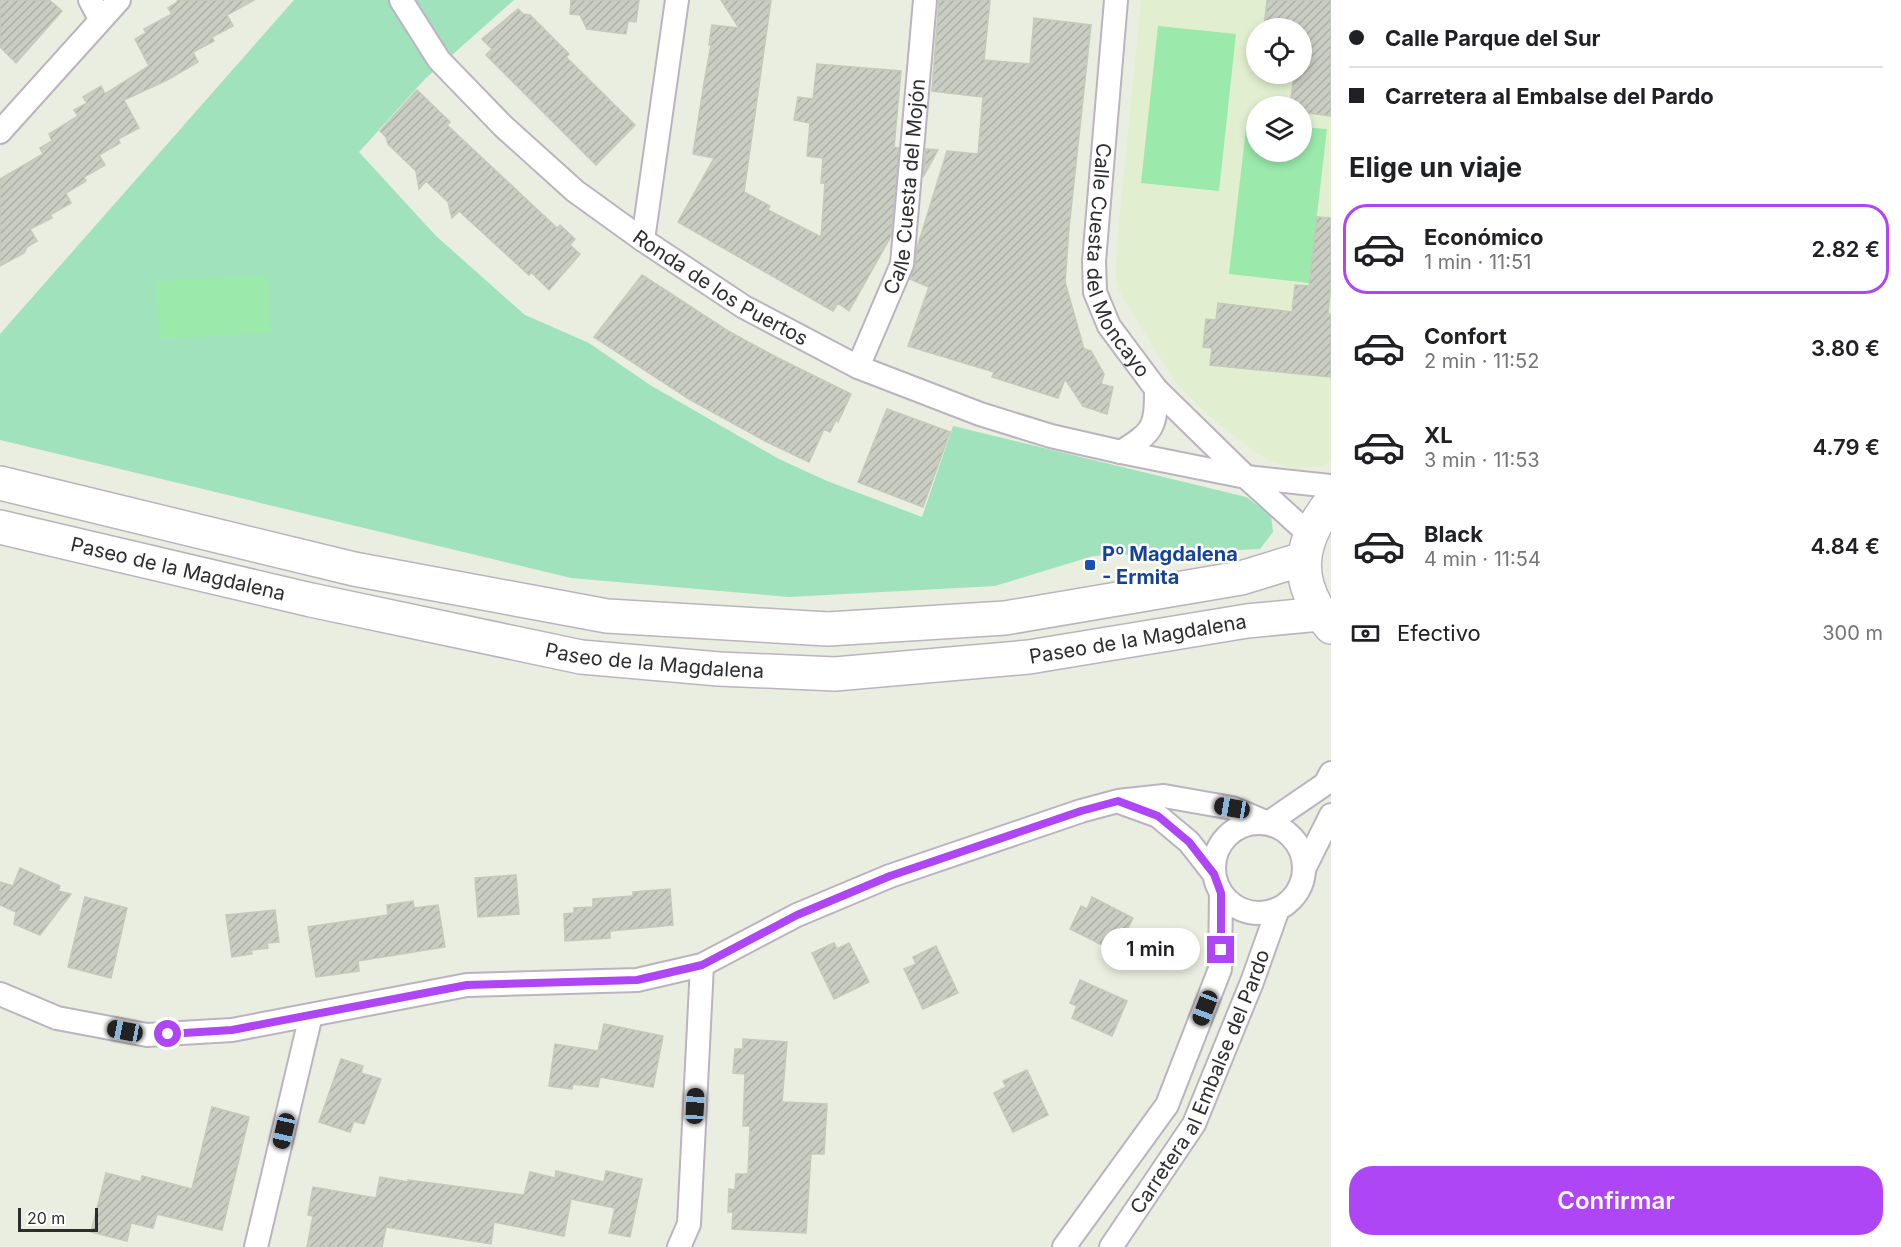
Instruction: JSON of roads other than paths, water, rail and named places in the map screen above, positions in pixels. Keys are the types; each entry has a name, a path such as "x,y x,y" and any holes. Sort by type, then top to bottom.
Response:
{"main road":[{"name":"Paseo de la Magdalena","path":"0,483 354,569 619,617 828,628 1005,618 1241,578 1307,547"},
{"path":"1325,621 1310,597 1305,579 1307,547 1322,514 1331,502"},
{"name":"Paseo de la Magdalena","path":"0,527 311,600 581,657 718,669 835,674 1040,655 1238,622 1325,621"}],"street":[{"path":"0,132 95,10 119,0"},
{"name":"Ronda de los Puertos","path":"401,0 439,60 504,127 575,191 744,308 858,367 980,414 1051,436 1246,477"},
{"path":"643,240 677,0"},
{"name":"Calle Cuesta del Mojón","path":"858,367 902,264 925,0"},
{"name":"Calle Cuesta del Moncayo","path":"1114,2 1094,261 1095,292 1109,326 1156,389 1246,477 1307,547"},
{"path":"1121,452 1145,437 1156,418 1156,389"},
{"path":"1246,477 1331,486"},
{"path":"1217,884 1214,860 1219,846 1228,835 1240,826 1268,823 1325,784 1331,773"},
{"path":"0,993 57,1018 147,1035 232,1030 467,985 637,980 702,965 797,915 890,876 1081,811 1118,801 1164,796 1232,808 1280,827 1290,835 1303,856 1302,881 1297,892 1289,902 1266,913 1241,910 1230,903 1189,842 1158,816 1118,801"},
{"path":"1304,869 1331,815"},
{"name":"Carretera al Embalse del Pardo","path":"1064,1247 1167,1105 1220,969 1217,884"},
{"name":"Carretera al Embalse del Pardo","path":"1110,1247 1194,1124 1252,982 1278,909"},
{"path":"679,1247 690,1224 702,965"},
{"path":"256,1247 311,1015"}],"place":[{"name":"Pº Magdalena - Ermita","path":"1090,565"}]}
